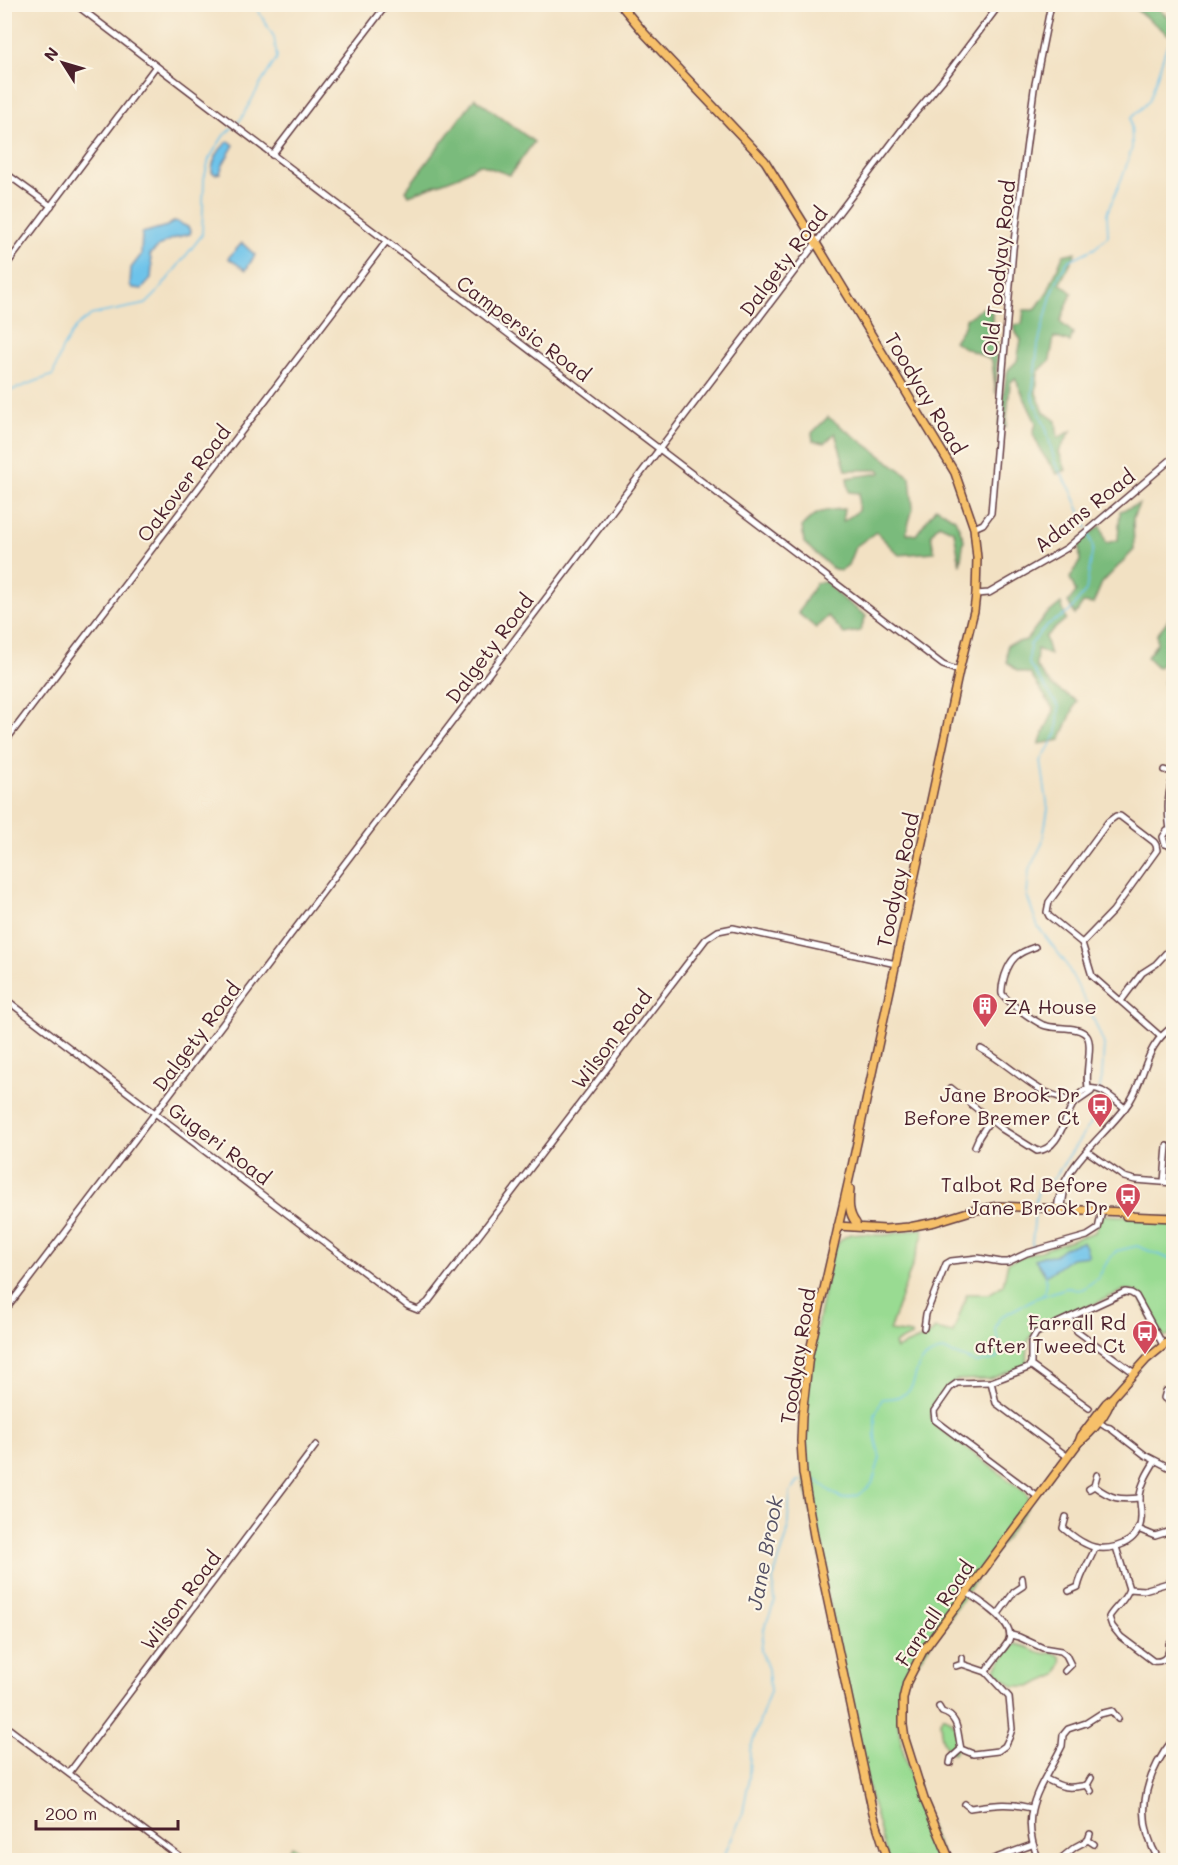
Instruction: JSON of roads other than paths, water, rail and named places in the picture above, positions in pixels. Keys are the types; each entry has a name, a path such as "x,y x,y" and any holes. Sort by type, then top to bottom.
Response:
{"main road":[{"name":"Toodyay Road","path":"620,4 645,34 765,161 955,473 974,528 977,558 976,594 809,1355 804,1389 801,1441 806,1496 873,1813 888,1860"},
{"path":"852,1166 849,1207 852,1219 858,1225"},
{"path":"839,1223 855,1228 858,1225 885,1229 909,1227 998,1206 1040,1209 1046,1212 1124,1212 1130,1215 1173,1218"},
{"name":"Farrall Road","path":"950,1860 924,1799 905,1739 902,1710 907,1682 914,1666 966,1592 1068,1457 1081,1436 1098,1417 1106,1402 1133,1372 1173,1337"}],"street":[{"name":"Campersic Road","path":"75,4 943,665 959,671"},
{"path":"272,155 387,4"},
{"name":"Dalgety Road","path":"4,1312 907,123 1000,4"},
{"name":"Old Toodyay Road","path":"974,528 983,524 991,513 1013,249 1034,89 1052,4"},
{"path":"4,268 156,66"},
{"path":"4,172 51,206"},
{"name":"Oakover Road","path":"4,743 386,242"},
{"name":"Adams Road","path":"976,594 989,593 1067,548 1173,457"},
{"path":"1165,770 1173,774 1168,800 1172,830 1164,834 1163,841 1173,847"},
{"path":"1082,943 1113,911 1156,850 1154,842 1120,816 1108,822 1047,908 1049,916 1082,943 1092,976 1160,1036"},
{"name":"Wilson Road","path":"418,1310 428,1302 706,939 718,931 734,928 896,964"},
{"path":"1035,947 1020,953 1010,962 1001,988 1002,994 1045,1026 1075,1030 1085,1034 1089,1043 1086,1075 1091,1090"},
{"path":"1121,1001 1140,976 1173,949"},
{"name":"Gugeri Road","path":"4,998 408,1306 418,1310"},
{"path":"1059,1211 1064,1185 1087,1151 1125,1108 1140,1082 1150,1051 1160,1036 1173,1026"},
{"path":"981,1049 1036,1087 1063,1097 1073,1104"},
{"path":"951,1088 990,1120 1033,1150 1040,1151 1047,1149 1057,1140 1078,1095 1091,1090 1104,1092 1125,1108"},
{"path":"975,1146 990,1120"},
{"path":"1164,1182 1167,1146"},
{"path":"1087,1151 1124,1177 1173,1183"},
{"path":"924,1328 926,1314 946,1263 981,1258 1005,1262 1092,1234 1098,1228 1101,1213"},
{"path":"1038,1497 937,1422 934,1418 935,1408 954,1385 991,1382 1026,1369 1030,1365 1033,1335 1038,1331 1125,1292 1136,1296 1162,1345"},
{"path":"1069,1318 1077,1331 1133,1372"},
{"path":"1030,1365 1089,1408"},
{"path":"991,1382 996,1403 1068,1457"},
{"path":"1157,1398 1165,1394 1173,1406"},
{"path":"1098,1417 1155,1461 1173,1470"},
{"name":"Wilson Road","path":"69,1773 316,1445"},
{"path":"1063,1528 1081,1542 1095,1548 1116,1547 1132,1538 1141,1519 1142,1485 1155,1461"},
{"path":"1097,1475 1092,1487 1108,1496 1116,1499 1140,1498"},
{"path":"1056,1532 1063,1528 1066,1517"},
{"path":"1138,1529 1155,1536 1173,1530"},
{"path":"1116,1547 1129,1589 1109,1617 1112,1626 1153,1662 1166,1658 1169,1653 1169,1644 1173,1639"},
{"path":"1069,1591 1081,1589 1083,1570 1095,1548"},
{"path":"998,1614 1014,1592 1023,1586 1022,1578"},
{"path":"1129,1589 1144,1590 1168,1583 1173,1584"},
{"path":"966,1592 998,1614 1010,1631 1008,1642 986,1672"},
{"path":"1011,1635 1043,1648 1061,1650 1073,1666 1065,1671"},
{"path":"960,1663 986,1672 1004,1689 1009,1697 1011,1729 1005,1746 998,1751 973,1754 961,1749"},
{"path":"1039,1860 1032,1845 1029,1821 1031,1808 1062,1746 1063,1735 1068,1729 1086,1723 1114,1708 1118,1719"},
{"path":"940,1712 952,1716 957,1724 961,1749"},
{"path":"4,1725 184,1860"},
{"path":"1159,1860 1146,1827 1145,1797 1151,1773 1173,1738"},
{"path":"949,1758 961,1749"},
{"path":"1046,1779 1061,1787 1089,1788 1090,1778"},
{"path":"965,1804 970,1808 1003,1803 1031,1808"},
{"path":"969,1816 970,1808"},
{"path":"1059,1860 1089,1837 1094,1844"},
{"path":"987,1854 992,1860 1032,1845"}],"water":[{"path":"229,141 234,145 220,173 215,174 212,168 215,159 222,147"},
{"path":"175,221 188,227 190,234 168,241 154,250 150,255 151,279 142,289 132,288 130,285 131,268 141,255 142,233 167,226"},
{"path":"242,243 255,255 246,270 228,258"},
{"path":"1082,1242 1089,1256 1071,1258 1046,1276 1035,1259 1055,1255 1064,1248"}],"waterway":[{"path":"237,123 277,58 274,37 254,4"},
{"path":"1087,528 1071,490 1055,463 1046,428 1032,396 1038,345 1051,296 1068,261 1095,248 1108,236 1107,213 1132,148 1131,118 1149,101 1166,48 1174,35"},
{"path":"4,393 53,375 62,349 75,328 91,315 146,304 156,294 202,235 204,179 209,159 224,135 233,127"},
{"path":"1035,1204 1038,1190 1054,1178 1091,1123 1102,1077 1104,1044 1088,1006 1065,962 1038,927 1027,896 1029,870 1042,844 1048,809 1041,761 1057,733 1059,707 1029,664 1030,645 1047,625 1068,613 1086,591 1093,547 1088,532"},
{"path":"1033,1248 1035,1212"},
{"name":"Jane Brook","path":"808,1480 816,1480 843,1499 859,1495 872,1484 880,1458 875,1436 875,1415 882,1399 906,1394 914,1382 922,1361 930,1355 943,1350 977,1363 996,1359 1002,1350 995,1329 1000,1317 1036,1298 1066,1288 1083,1289 1098,1278 1116,1251 1137,1246 1167,1258 1174,1258"},
{"path":"1042,1295 1046,1276"},
{"name":"Jane Brook","path":"722,1860 743,1813 749,1778 750,1750 770,1691 768,1669 761,1651 764,1629 775,1601 773,1579 787,1536 790,1493 798,1481 801,1481"}],"place":[{"name":"ZA House","path":"985,1029"},
{"name":"Jane Brook Dr Before Bremer Ct","path":"1100,1129"},
{"name":"Talbot Rd Before Jane Brook Dr","path":"1128,1219"},
{"name":"Farrall Rd after Tweed Ct","path":"1145,1356"}]}
